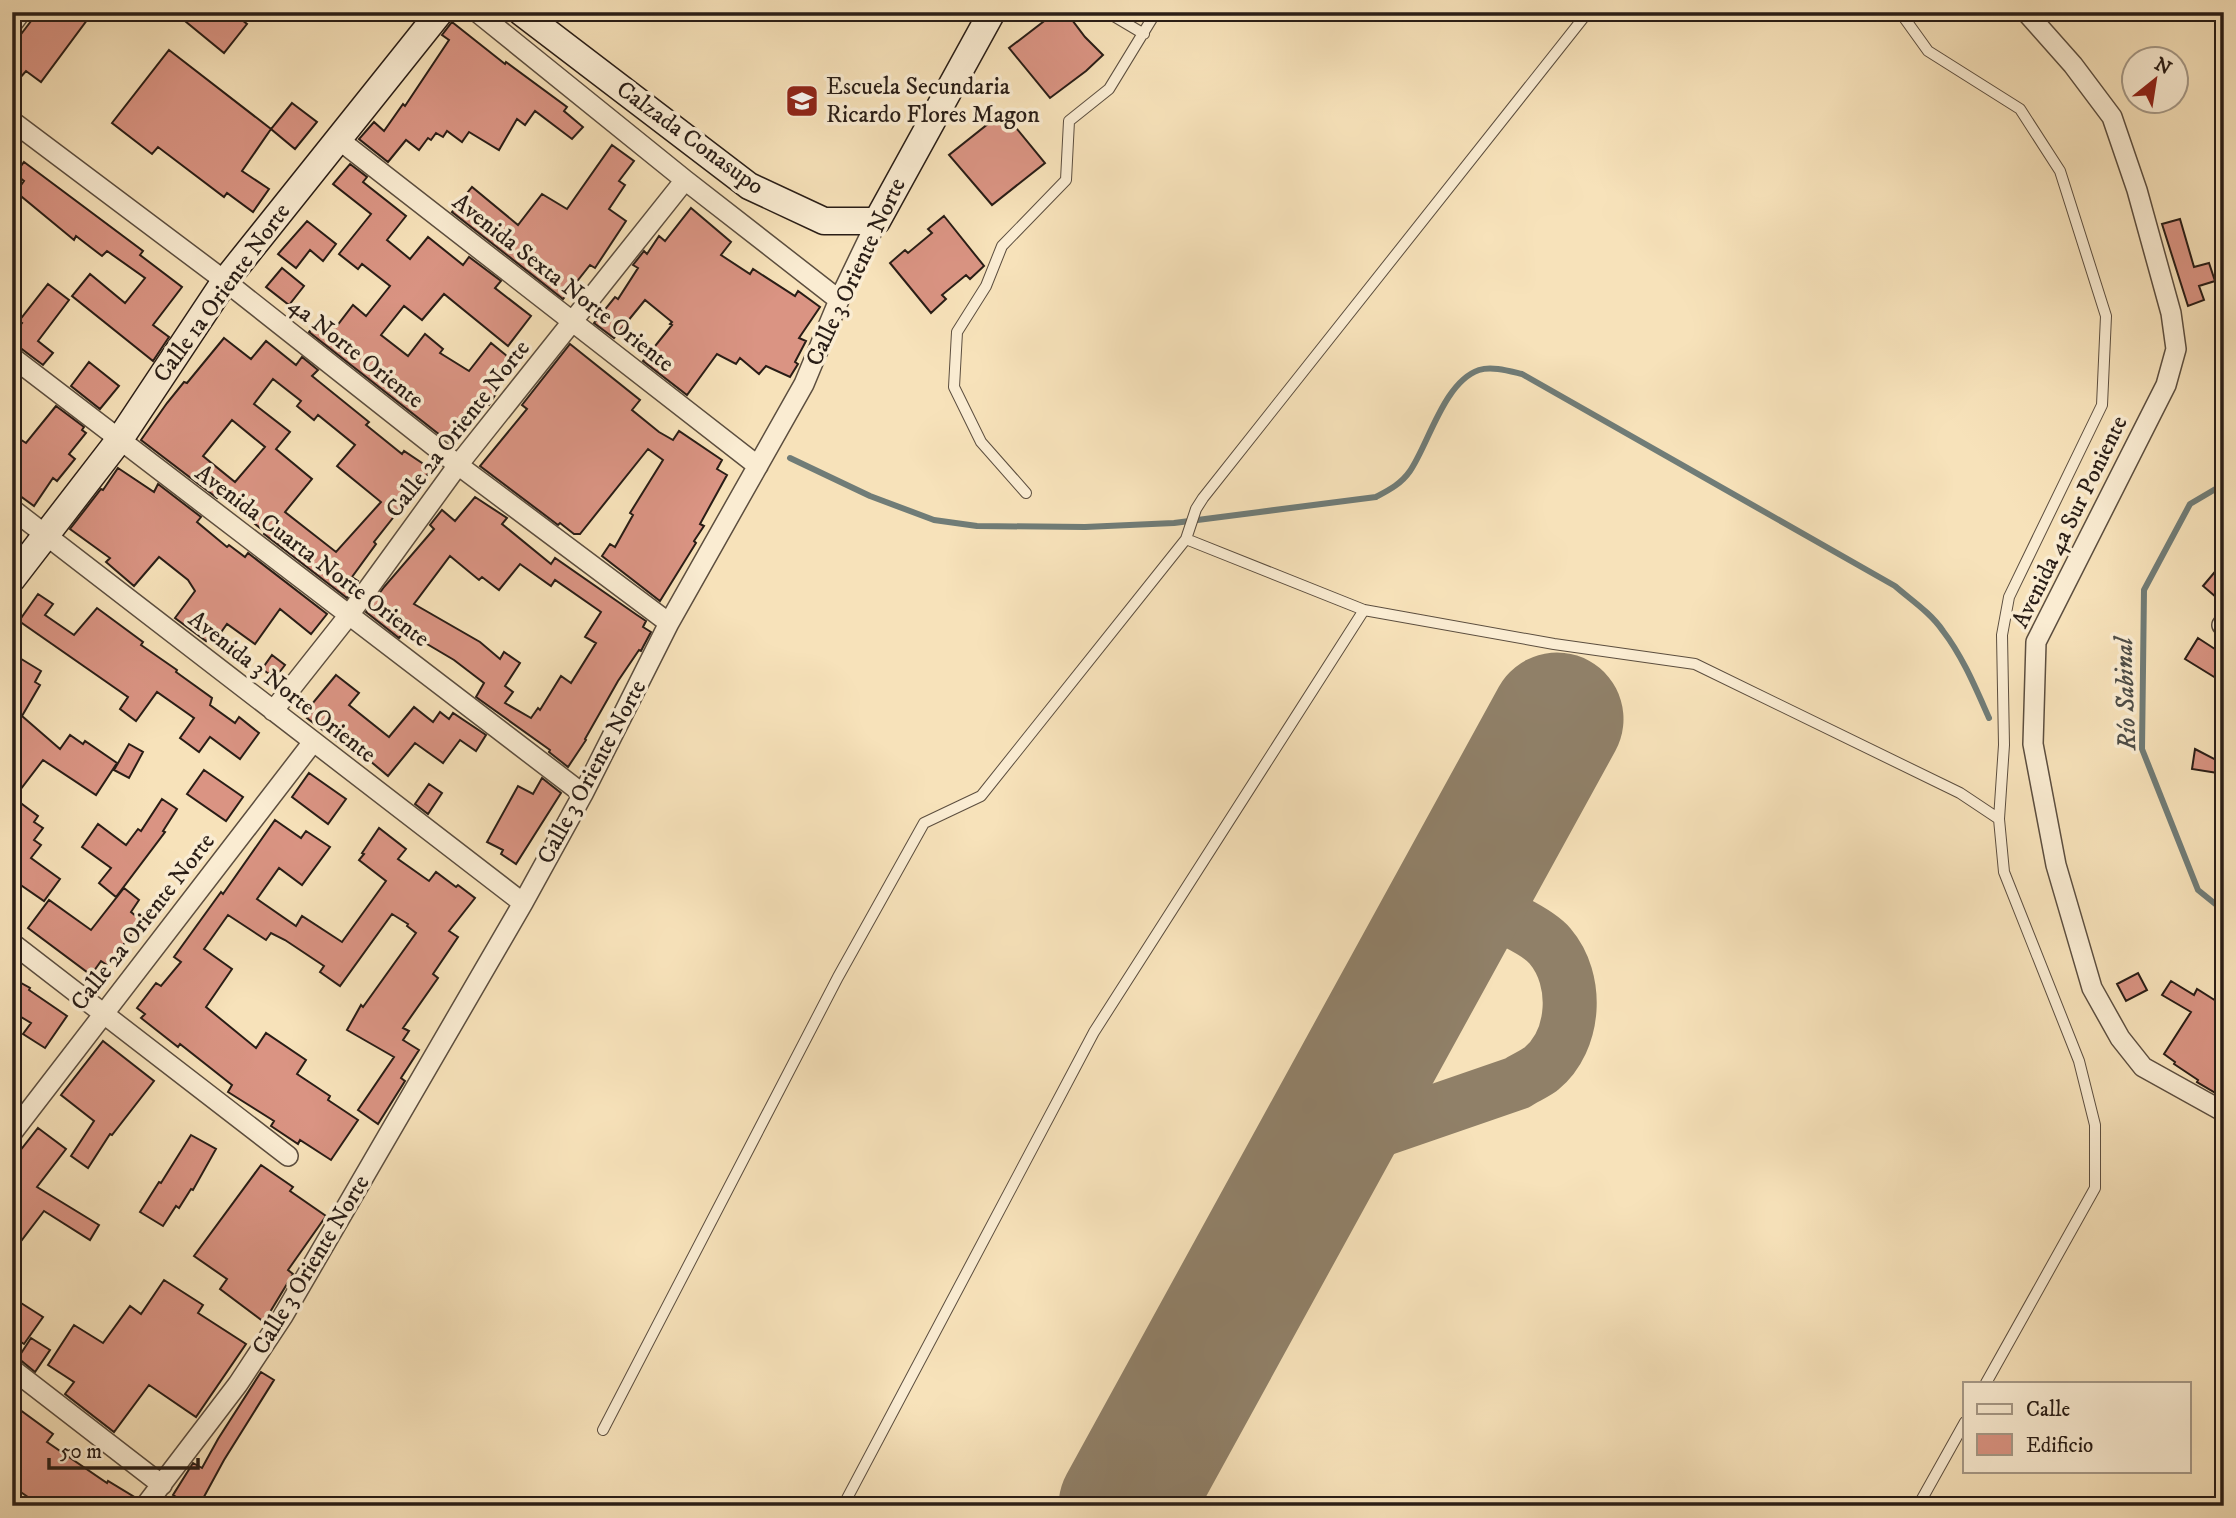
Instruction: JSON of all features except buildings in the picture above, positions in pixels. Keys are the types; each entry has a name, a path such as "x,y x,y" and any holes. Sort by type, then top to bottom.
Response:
{"street":[{"path":"12,24 22,12"},
{"name":"Calle 1a Oriente Norte","path":"12,579 120,439 225,281 440,12"},
{"path":"477,12 839,300"},
{"name":"Calzada Conasupo","path":"522,12 749,186 824,221 877,221"},
{"name":"Calle 3 Oriente Norte","path":"145,1506 238,1384 282,1316 523,903 583,794 669,623 804,384 839,300 877,221 992,12"},
{"name":"Avenida 4a Sur Poniente","path":"2025,12 2073,65 2112,117 2137,190 2171,313 2176,349 2166,385 2036,642 2033,744 2056,865 2092,988 2134,1059 2143,1067 2224,1112"},
{"name":"4a Norte Oriente","path":"12,121 225,281 458,465 669,623"},
{"name":"Avenida Sexta Norte Oriente","path":"338,139 758,466"},
{"name":"Calle 2a Oriente Norte","path":"273,710 349,615 458,465 685,180"},
{"name":"Avenida Cuarta Norte Oriente","path":"12,357 583,794"},
{"name":"Avenida 3 Norte Oriente","path":"12,509 523,903"},
{"name":"Calle 2a Oriente Norte","path":"12,1133 313,742"},
{"path":"12,943 288,1156"},
{"path":"12,1370 162,1485"}],"lane":[{"path":"1107,12 1144,34"},
{"path":"1026,494 981,442 954,387 957,332 986,285 1002,246 1066,180 1069,121 1109,89 1156,12"},
{"path":"603,1430 838,977 924,823 981,796 1187,536 1202,498 1588,12"},
{"path":"1899,12 1928,51 2020,109 2060,171 2106,316 2102,405 2009,597 2002,635 2004,745 1999,819 2004,872 2079,1060 2095,1125 2095,1188 1987,1382"},
{"path":"2224,20 2220,45 2224,59"},
{"path":"1187,536 1364,610 1554,644 1695,664 1961,793 1999,819"},
{"path":"843,1506 1094,1032 1364,610"},
{"path":"1918,1506 1963,1426"}],"waterway":[{"path":"790,458 870,496 934,520 977,526 1085,527 1174,523 1376,497 1399,483 1410,471 1438,414 1456,387 1467,377 1484,369 1522,374 1895,586 1938,624 1969,673 1989,718"},
{"name":"Río Sabinal","path":"2224,484 2190,504 2144,590 2142,749 2198,890 2224,911"}],"taxiway":[{"path":"1320,1151 1517,1083 1541,1069 1553,1057 1567,1026 1569,1009 1566,975 1559,960 1550,946 1533,932 1459,897"}],"runway":[{"path":"1125,1506 1557,719"}],"place":[{"name":"Escuela Secundaria Ricardo Flores Magon","path":"802,101"}]}
